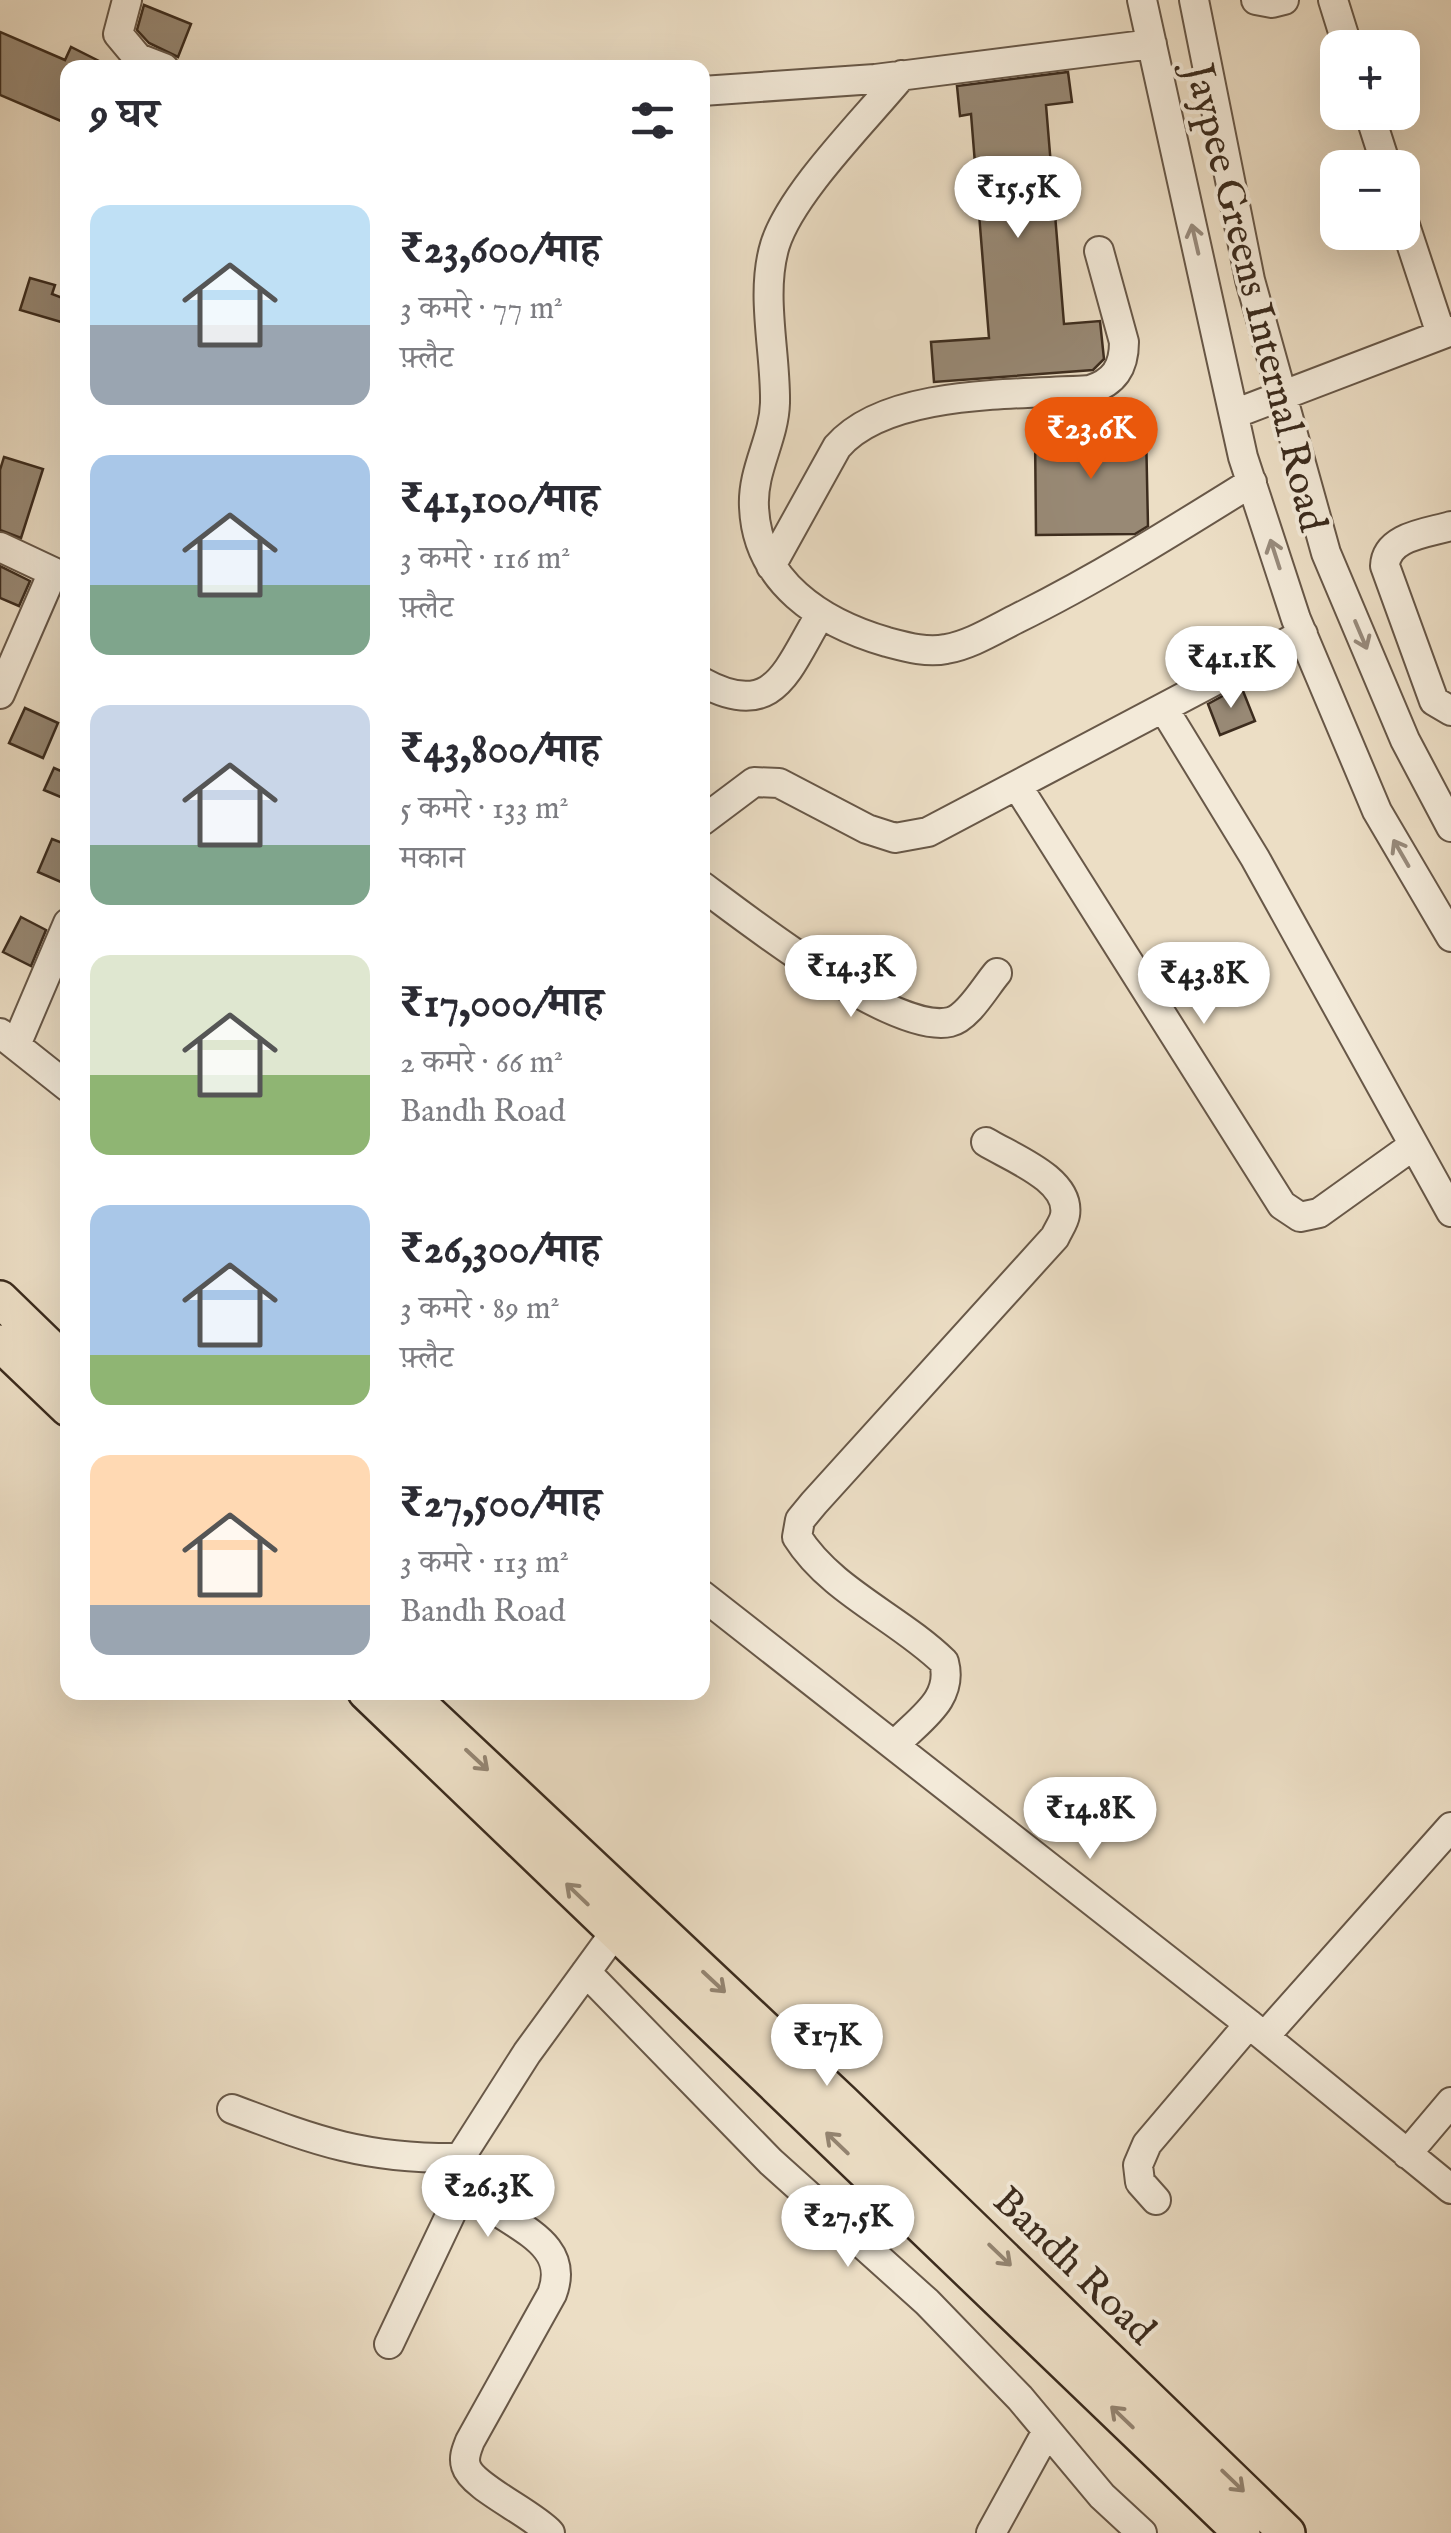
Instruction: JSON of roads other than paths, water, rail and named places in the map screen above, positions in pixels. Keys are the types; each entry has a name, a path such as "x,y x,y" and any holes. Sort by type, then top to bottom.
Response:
{"main road":[{"path":"0,1299 8,1344 60,1399"},
{"path":"8,1344 60,1361"},
{"name":"Bandh Road","path":"374,1700 1242,2533"},
{"name":"Bandh Road","path":"415,1700 843,2103 1287,2533"}],"street":[{"path":"127,0 118,34 143,60"},
{"name":"Jaypee Greens Internal Road","path":"1142,0 1252,482 1303,634 1377,811 1451,937"},
{"name":"Jaypee Greens Internal Road","path":"1194,0 1250,280 1326,552 1405,740 1451,827"},
{"path":"1256,0 1272,4 1284,0"},
{"path":"1333,0 1342,30"},
{"path":"710,90 902,75 1152,44"},
{"path":"902,75 804,194 775,244 770,272 775,406 754,490 758,538 771,566 794,596 853,632 901,646 947,649 1055,600 1252,482"},
{"path":"1234,414 1446,332 1415,250"},
{"path":"771,566 837,447 851,431 904,408 1090,390 1106,385 1124,358 1124,342 1099,251"},
{"path":"1451,526 1393,546 1386,554 1385,566 1434,701 1451,711"},
{"path":"0,547 60,575 0,694"},
{"path":"710,685 738,697 755,698 767,693 783,675 820,614"},
{"path":"710,815 754,782 779,783 867,830 895,838 928,832 1303,634"},
{"path":"1164,709 1255,858 1451,1212"},
{"path":"1018,787 1282,1204 1300,1217 1319,1213 1414,1145"},
{"path":"710,892 822,972 915,1019 949,1023 961,1017 997,972"},
{"path":"60,938 8,1039 60,1081"},
{"path":"895,1745 943,1698 948,1680 944,1662 807,1553 797,1537 800,1520 814,1503 1056,1237 1066,1214 1062,1194 1044,1177 986,1142"},
{"path":"710,1600 1257,2030 1451,2189"},
{"path":"1156,2200 1140,2182 1141,2154 1451,1827"},
{"path":"389,2344 489,2109 616,1932"},
{"path":"586,1972 770,2162 926,2302 1020,2398 1102,2496 1142,2533"},
{"path":"1407,2154 1451,2102"},
{"path":"232,2109 322,2143 463,2171 540,2242 556,2263 557,2279 552,2294 470,2441 465,2458 466,2470 474,2478 550,2533"},
{"path":"990,2533 1046,2433"}]}
